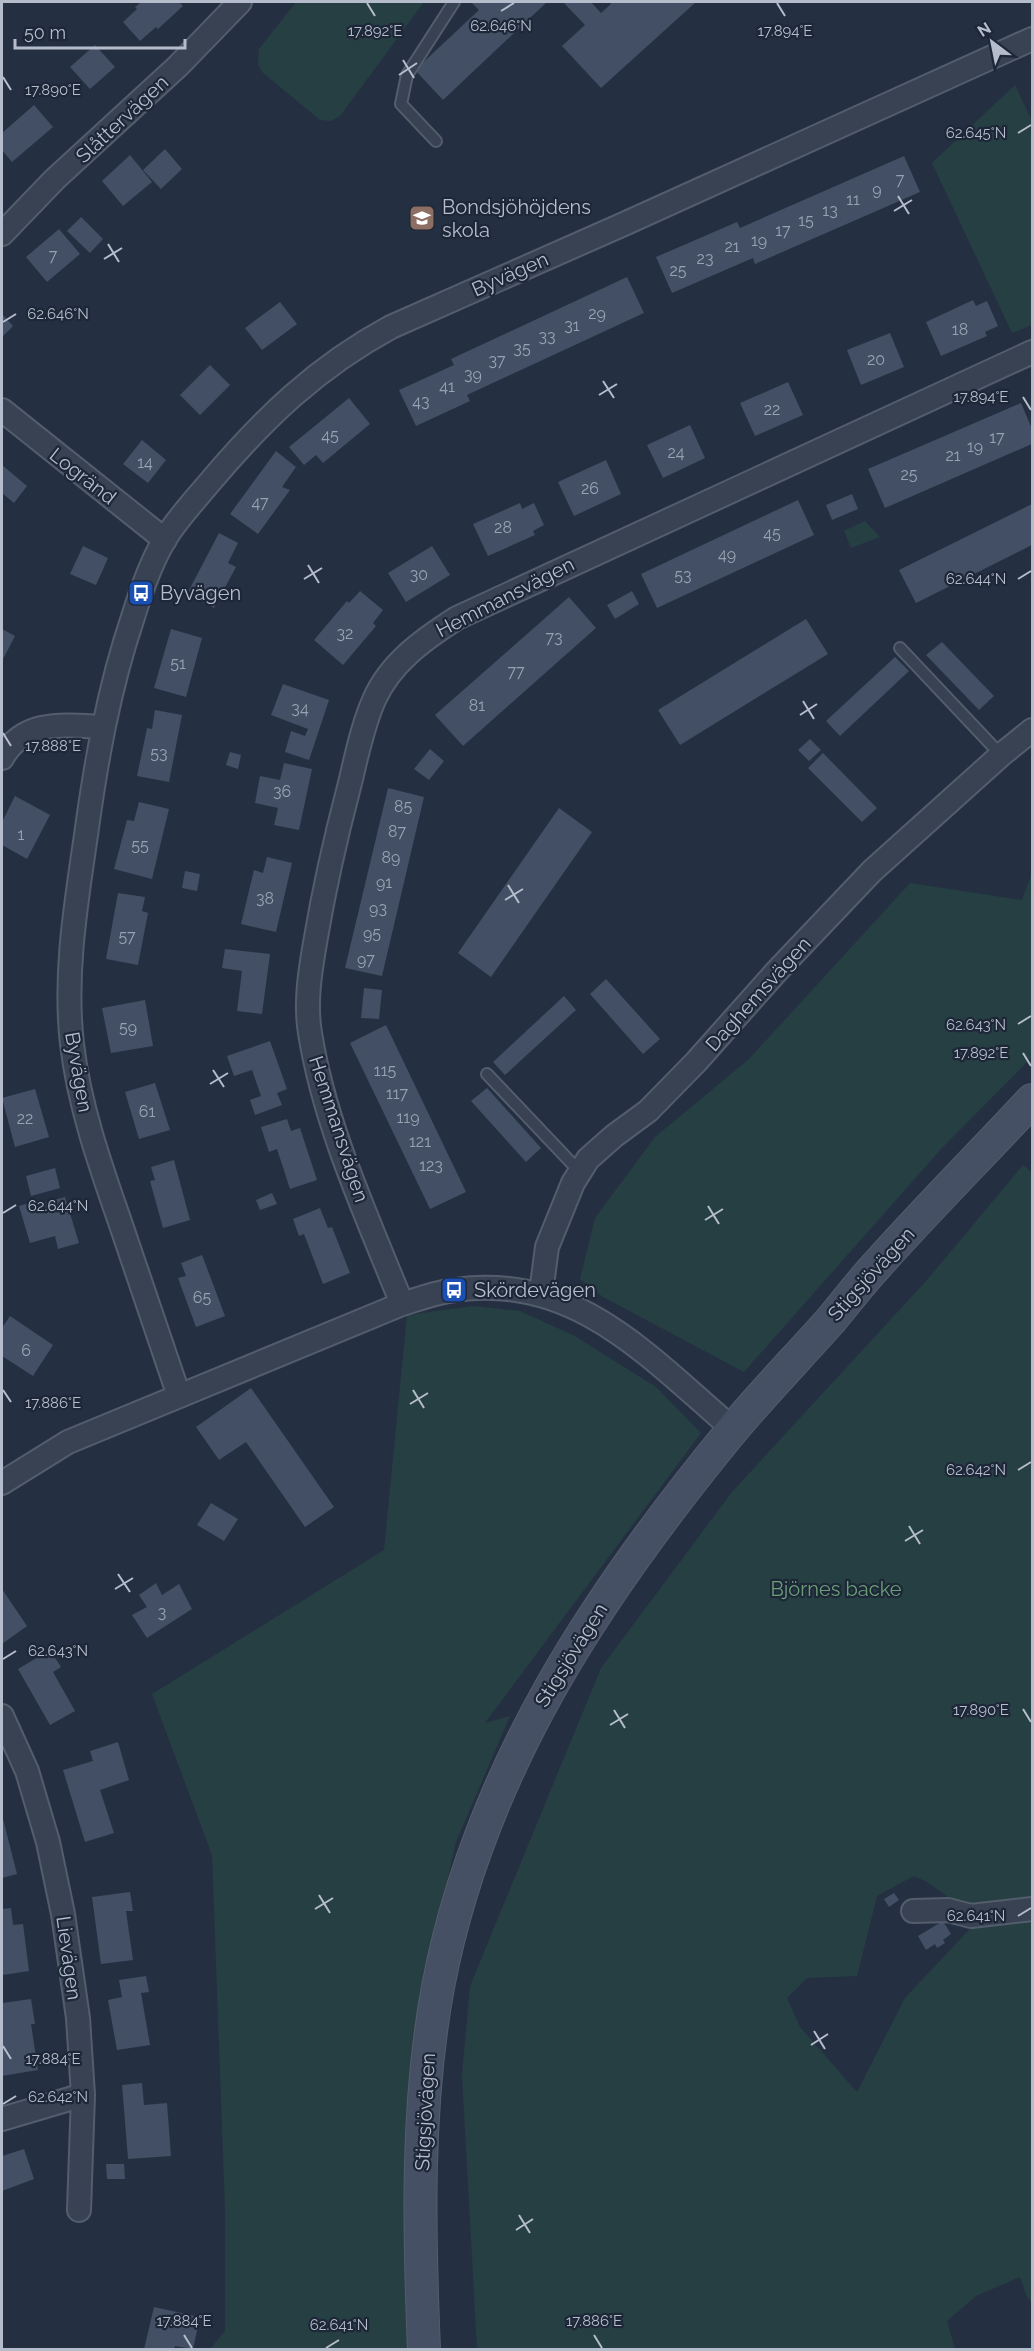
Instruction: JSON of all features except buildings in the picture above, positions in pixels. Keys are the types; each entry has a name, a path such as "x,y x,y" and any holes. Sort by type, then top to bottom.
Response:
{"main road":[{"name":"Stigsjövägen","path":"424,2349 420,2224 421,2133 427,2057 438,1986 455,1915 474,1853 499,1790 533,1717 598,1609 734,1429 877,1264 1032,1100"}],"street":[{"name":"Slåttervägen","path":"2,234 55,179 178,66 240,2"},
{"name":"Byvägen","path":"179,1396 98,1158 81,1096 72,1044 69,989 72,933 103,727 120,655 137,604 165,540 241,446 269,417 321,371 355,346 392,327 1032,39"},
{"name":"Hemmansvägen","path":"402,1304 333,1124 318,1074 309,1030 309,981 325,879 374,699 396,665 425,639 457,618 1032,352"},
{"name":"Logränd","path":"2,410 165,540"},
{"path":"2,758 8,746 28,732 49,725 103,727"},
{"name":"Daghemsvägen","path":"541,1293 547,1247 573,1183 588,1159 648,1111 872,871 1032,730"},
{"path":"2,1483 68,1442 402,1304 454,1290 495,1288 541,1293 578,1307 616,1329 734,1429"},
{"name":"Lievägen","path":"2,1716 27,1771 48,1842 63,1914 78,2018 83,2095 79,2210"},
{"path":"913,1911 948,1910 971,1917 1032,1909"},
{"path":"2,2120 83,2095"}],"lane":[{"path":"436,141 400,104 407,75 454,2"},
{"path":"900,648 1001,755"},
{"path":"487,1074 580,1172"}],"green space":[{"path":"296,2 424,2 340,116 331,121 320,120 262,72 258,64 259,49"},
{"path":"1015,85 1032,121 1032,325 1012,333 932,163"},
{"path":"865,521 880,537 851,548 844,531"},
{"path":"1032,873 1032,1057 942,1148 744,1372 603,1297 580,1279 595,1218 655,1137 749,1059 910,883 1022,900"},
{"name":"Björnes backe","path":"1023,1165 1032,1172 1032,2303 1027,2297 1020,2277 976,2296 947,2321 955,2349 477,2349 462,2075 470,1986 601,1668 732,1492 926,1281","holes":["914,1876 927,1882 979,1919 905,1998 857,2092 800,2027 787,1998 807,1978 857,1976 877,1896"]},
{"path":"473,1306 520,1311 573,1335 656,1387 701,1433 485,1723 510,1716 456,1842 424,1989 413,2349 210,2349 225,2331 225,2209 212,1855 152,1694 384,1550 407,1315"}],"place":[{"name":"Bondsjöhöjdens skola","path":"422,218"},
{"name":"Byvägen","path":"141,593"},
{"name":"Skördevägen","path":"454,1290"}]}
